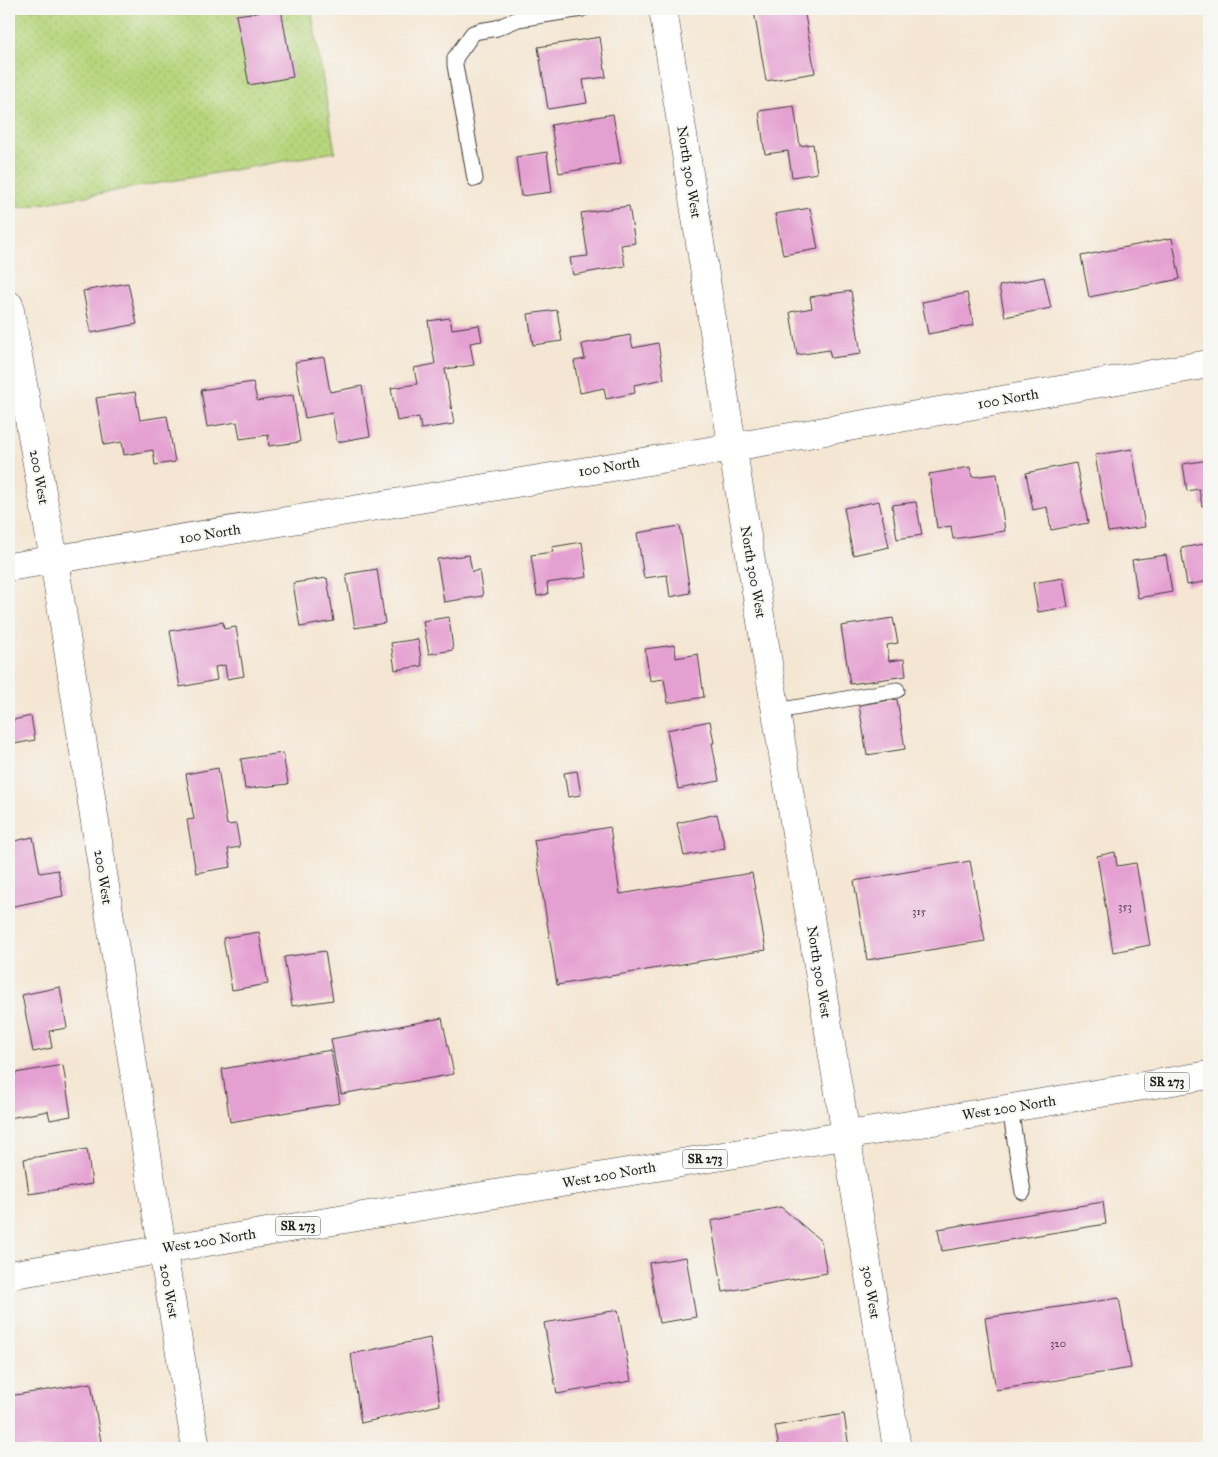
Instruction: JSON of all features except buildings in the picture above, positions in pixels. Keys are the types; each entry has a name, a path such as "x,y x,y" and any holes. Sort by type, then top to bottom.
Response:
{"street":[{"name":"North 300 West","path":"663,9 732,447 846,1136"},
{"name":"200 West","path":"9,305 54,560 162,1249 196,1448"},
{"name":"100 North","path":"9,567 732,447 1209,364"},
{"name":"West 200 North","path":"9,1274 1209,1075"},
{"name":"300 West","path":"846,1136 897,1448"}],"lane":[{"path":"475,179 455,58 473,33 497,28 518,19 582,9"},
{"path":"776,711 897,690"},
{"path":"1010,1108 1023,1192"}],"green space":[{"path":"9,9 311,9 335,152 18,208 9,149"}]}
